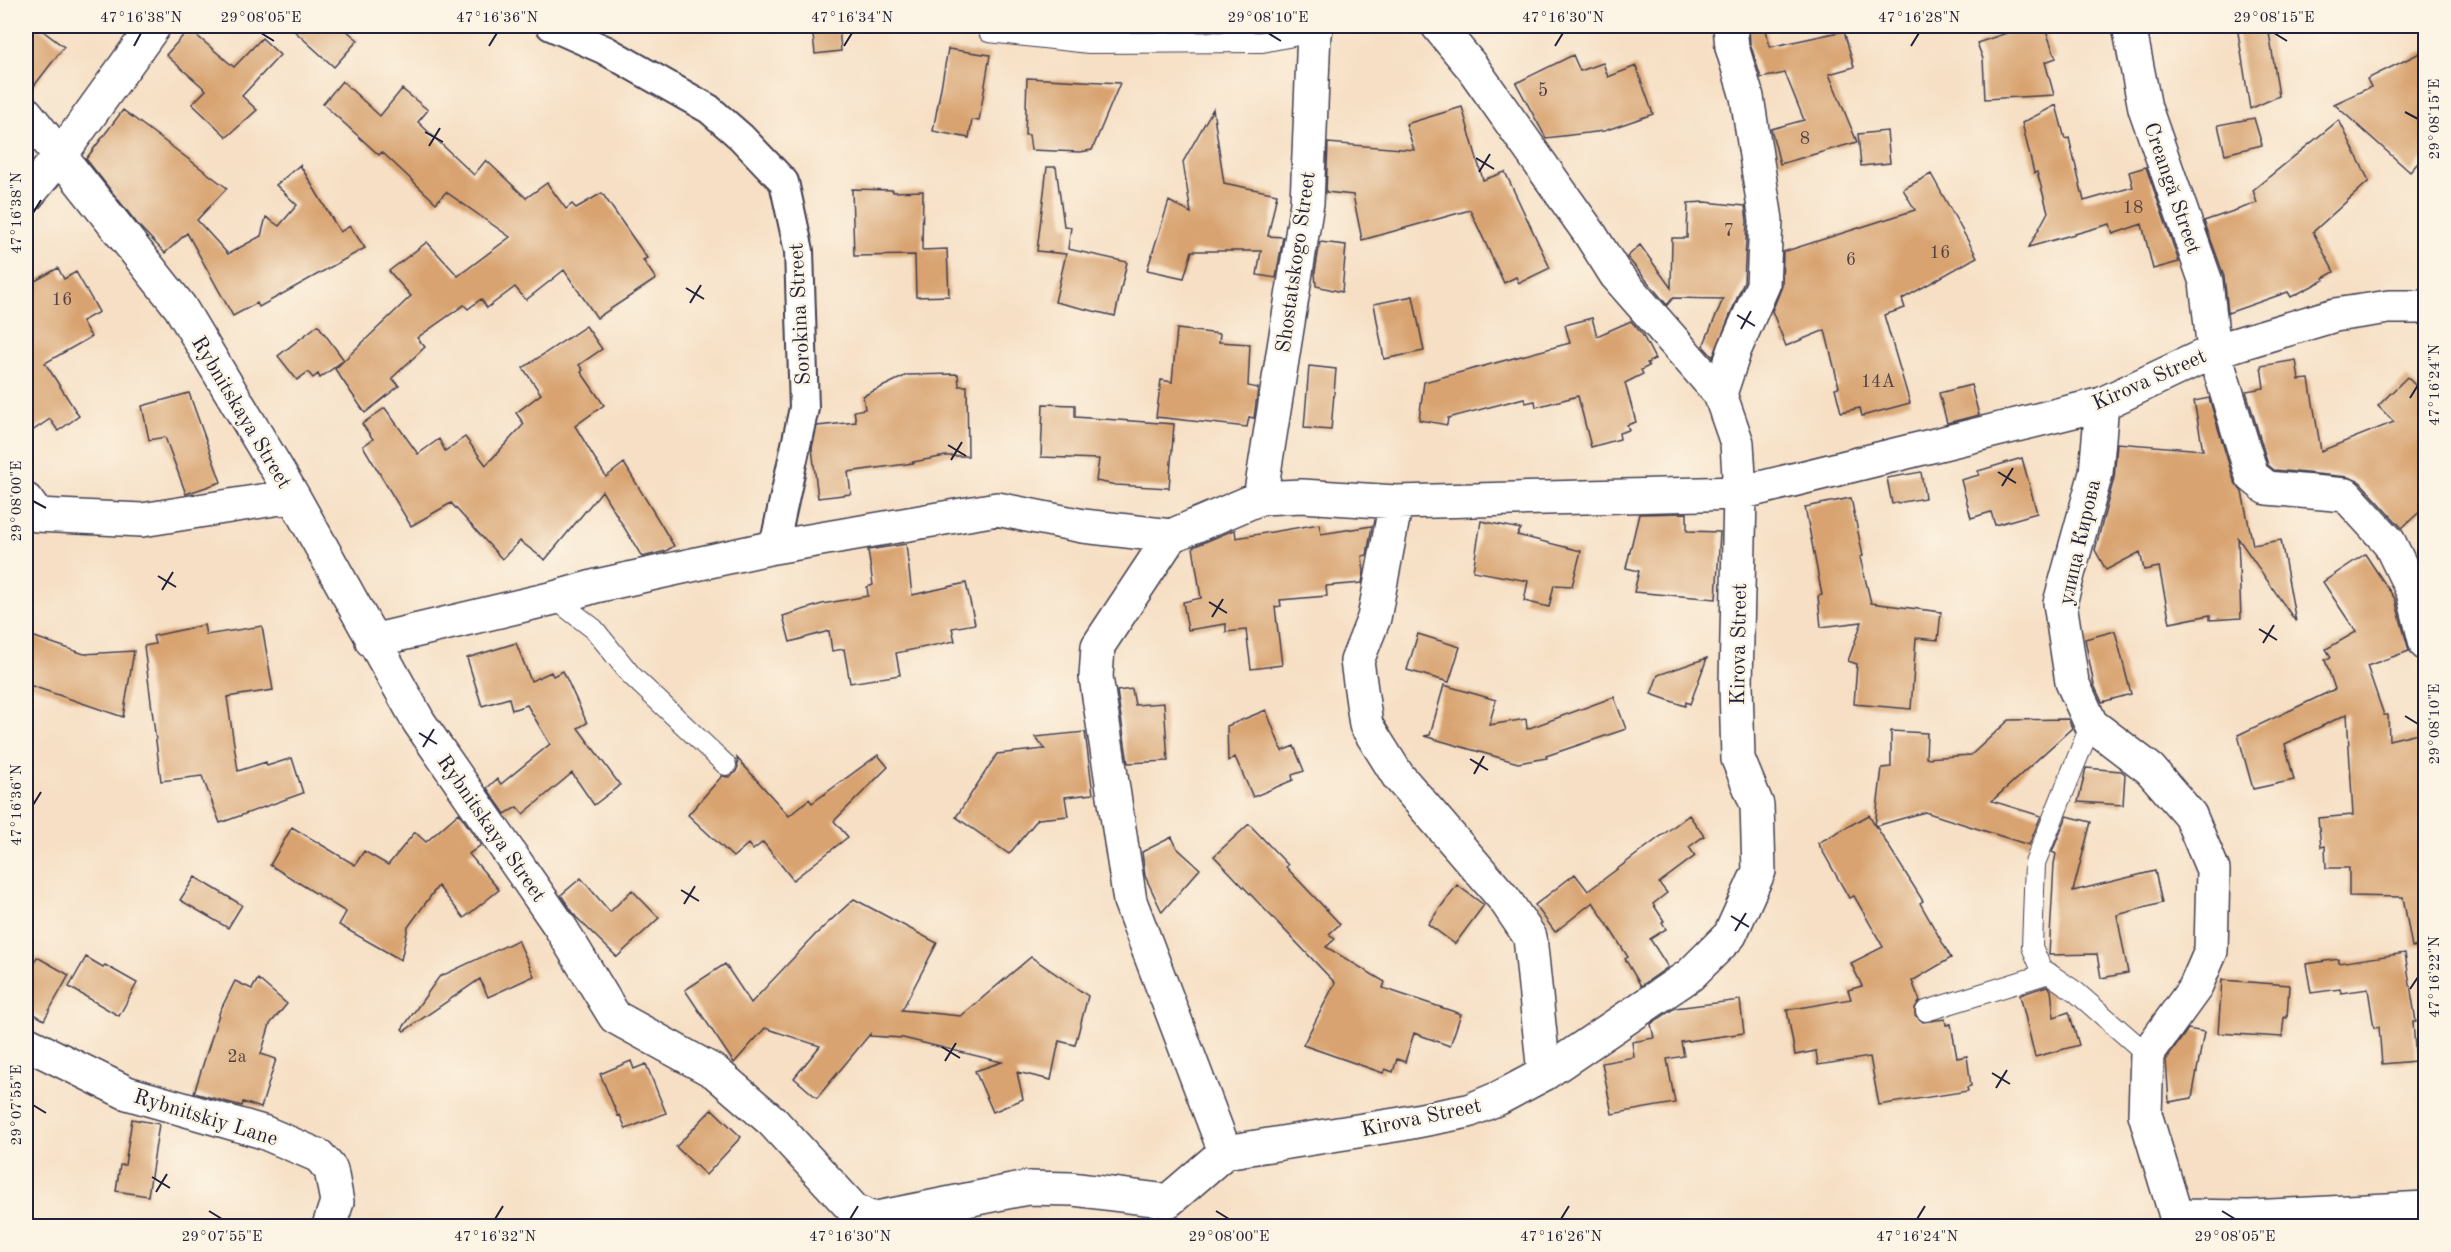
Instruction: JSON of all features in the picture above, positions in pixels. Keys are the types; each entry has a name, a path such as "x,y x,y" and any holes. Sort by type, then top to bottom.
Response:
{"street":[{"path":"26,197 60,156 154,26"},
{"name":"Sorokina Street","path":"551,26 605,50 709,109 784,182 799,251 804,408 774,547"},
{"path":"372,641 596,586 774,547 997,509 1083,526 1171,536 1260,498 1302,496 1396,502 1740,493 1737,443 1720,394 1616,275 1590,234 1472,67 1438,26"},
{"path":"1720,394 1735,349 1763,285 1766,220 1747,97 1732,47 1730,26"},
{"name":"Creangă Street","path":"2129,26 2145,108 2206,282 2214,351 2252,476 2267,488 2346,495 2389,542 2413,592 2426,644"},
{"name":"Shostatskogo Street","path":"1260,498 1307,202 1315,29"},
{"name":"Rybnitskaya Street","path":"26,113 180,307 293,496 419,722 559,925 615,1017 715,1072 772,1121 854,1210 872,1219 1027,1188 1072,1189 1168,1201 1225,1152"},
{"name":"Kirova Street","path":"1225,1152 1468,1111 1499,1098 1544,1074 1690,975 1730,936 1759,871 1757,805 1738,759 1736,684 1740,493 2102,404 2214,351 2335,315 2389,307 2426,307"},
{"name":"улица Кирова","path":"2102,404 2096,473 2060,603 2072,682 2091,724 2150,769 2190,815 2213,870 2211,951 2195,988 2147,1054"},
{"path":"26,500 37,515 142,520 293,496"},
{"path":"1396,502 1374,618 1357,661 1366,725 1398,776 1505,900 1530,937 1544,1074"},
{"path":"1171,536 1098,646 1096,676 1130,901 1225,1152"},
{"name":"Rybnitskiy Lane","path":"26,1043 127,1093 263,1132 319,1156 331,1170 337,1202 329,1227"},
{"path":"2147,1054 2145,1114 2176,1216 2250,1217 2426,1208"}],"lane":[{"path":"989,32 1089,43 1262,42 1315,29"},
{"path":"554,598 594,630 631,675 726,765"},
{"path":"2091,724 2035,863 2032,947 2041,968 2076,992 2147,1054"},
{"path":"1926,1011 2049,973"}],"building":[{"path":"26,26 36,26 64,47 27,95"},
{"path":"289,26 341,26 358,40 334,67"},
{"path":"812,26 839,26 841,51 815,54"},
{"path":"1749,26 1765,26 1770,47 1844,31 1854,67 1829,74 1857,142 1780,164 1771,129 1804,120 1785,73 1761,78 1750,43"},
{"path":"2027,26 2044,26 2056,58 2045,62 2054,95 1985,99 1983,59 1977,43"},
{"path":"2237,26 2268,26 2279,96 2250,109"},
{"path":"189,29 234,67 262,38 280,55 242,96 257,110 227,137 192,104 206,90 166,55"},
{"path":"948,49 990,55 979,121 972,120 969,138 933,131"},
{"path":"2426,50 2426,154 2410,172 2334,104 2371,87 2367,79"},
{"path":"1573,55 1580,71 1603,63 1608,77 1636,66 1653,114 1604,131 1546,138 1516,83"},
{"path":"1027,78 1120,83 1092,150 1080,152 1031,150 1029,135 1025,135"},
{"path":"342,81 380,116 402,89 428,110 418,122 474,175 486,160 526,198 547,183 566,209 572,204 576,208 602,193 647,258 643,260 656,279 597,318 564,270 526,300 515,287 487,308 481,299 468,309 464,305 417,338 425,347 392,378 399,386 365,413 335,369 411,296 389,271 427,242 458,276 510,237 446,192 436,203 382,152 379,155 323,104"},
{"path":"2056,105 2065,139 2069,138 2084,201 2133,187 2129,172 2146,167 2179,262 2153,269 2142,224 2113,234 2110,224 2029,247 2048,212 2037,172 2034,173 2022,123"},
{"path":"1462,107 1483,180 1505,172 1550,268 1519,283 1516,277 1504,283 1470,210 1362,240 1353,195 1326,192 1328,143 1414,150 1406,124"},
{"path":"1213,109 1224,183 1277,194 1268,236 1283,237 1276,278 1257,275 1261,251 1192,251 1184,278 1147,270 1169,201 1191,213 1183,162"},
{"path":"123,110 227,188 197,220 228,254 261,236 266,217 279,226 297,205 276,185 300,165 340,232 350,226 365,248 259,307 257,303 233,316 187,233 165,253 139,226 86,159"},
{"path":"2254,118 2262,145 2225,154 2218,125"},
{"path":"2339,120 2369,181 2313,232 2334,272 2323,278 2324,280 2291,297 2288,292 2228,313 2224,276 2204,221 2257,203 2253,190"},
{"path":"1887,131 1890,163 1861,166 1858,134"},
{"path":"1047,167 1056,167 1064,226 1071,227 1068,249 1127,262 1115,316 1055,302 1066,254 1037,251"},
{"path":"1931,174 1977,257 1902,299 1905,308 1884,315 1910,403 1862,416 1860,408 1841,412 1835,388 1839,387 1825,330 1786,346 1772,311 1782,286 1783,252 1915,210 1903,189"},
{"path":"852,189 893,190 893,192 923,191 922,250 947,249 949,296 916,297 915,255 854,256"},
{"path":"1705,202 1745,206 1747,221 1744,281 1713,357 1703,346 1723,299 1673,298 1667,305 1627,257 1640,245 1671,288 1672,238 1687,238 1688,203"},
{"path":"1320,242 1346,245 1342,292 1316,286 1315,272"},
{"path":"58,268 64,279 76,272 99,312 82,321 91,337 45,363 79,416 58,431 50,419 26,435 26,286"},
{"path":"1413,296 1424,351 1384,359 1374,304"},
{"path":"1592,318 1597,336 1631,321 1642,334 1655,359 1641,370 1643,374 1625,383 1636,422 1627,425 1629,430 1619,433 1620,439 1591,447 1578,396 1536,407 1535,401 1526,403 1524,398 1448,418 1447,425 1419,420 1424,382 1570,343 1565,325"},
{"path":"318,325 344,360 320,378 318,374 313,378 308,372 297,380 278,356"},
{"path":"586,326 602,349 579,365 583,370 581,372 604,405 575,426 606,477 624,463 674,546 666,551 642,557 602,491 545,560 520,541 502,559 451,503 411,526 363,446 373,439 362,424 385,408 418,454 439,439 445,451 465,437 486,465 524,424 516,413 541,394 523,368"},
{"path":"1177,329 1220,334 1219,342 1250,344 1248,386 1258,388 1254,418 1249,417 1247,427 1156,417 1161,380 1172,382"},
{"path":"2296,360 2299,380 2309,379 2321,451 2394,422 2378,406 2407,377 2426,396 2426,506 2402,528 2360,482 2348,477 2274,470 2268,465 2246,391 2264,388 2261,366"},
{"path":"1309,366 1336,369 1331,430 1304,428"},
{"path":"958,374 959,386 967,386 968,456 946,456 848,472 851,494 818,498 812,448 817,426 856,422 854,411 865,409 863,396 907,375"},
{"path":"1971,385 1979,415 1947,423 1939,393"},
{"path":"189,393 221,482 186,494 165,437 149,440 142,406"},
{"path":"2209,398 2234,481 2242,492 2253,545 2281,540 2296,622 2238,538 2241,618 2210,620 2210,615 2170,623 2159,567 2144,570 2140,552 2106,570 2095,550 2114,478 2117,443 2203,450 2194,401"},
{"path":"1043,404 1075,405 1075,417 1174,424 1169,488 1116,485 1096,481 1099,459 1041,457"},
{"path":"2022,458 2037,513 1995,525 1991,512 1971,518 1961,480 1979,475 1978,471"},
{"path":"1921,472 1925,498 1892,504 1887,478"},
{"path":"1851,498 1863,556 1860,557 1871,603 1941,612 1938,640 1916,638 1911,709 1854,704 1857,664 1848,661 1862,622 1821,627 1818,596 1822,595 1805,507"},
{"path":"1687,513 1687,531 1720,532 1716,599 1634,592 1639,571 1626,568 1639,514"},
{"path":"1481,521 1521,529 1517,535 1581,551 1572,586 1554,585 1549,607 1524,601 1528,581 1473,571"},
{"path":"1319,524 1321,534 1372,526 1367,555 1362,556 1364,572 1362,583 1326,586 1327,596 1280,600 1281,606 1275,607 1282,665 1251,669 1246,630 1226,632 1226,624 1188,630 1183,602 1201,598 1193,547 1235,530 1236,538"},
{"path":"906,544 912,595 966,583 975,624 952,628 955,641 896,653 900,675 850,683 844,649 832,651 829,631 790,642 783,616 822,604 868,596 867,587 873,585 868,550"},
{"path":"2365,554 2395,599 2409,651 2367,666 2384,715 2388,715 2389,740 2426,731 2426,946 2412,947 2403,897 2349,896 2349,868 2326,868 2325,846 2321,847 2318,818 2353,815 2347,714 2285,744 2294,780 2253,789 2238,735 2335,689 2325,660 2331,657 2326,649 2356,632 2323,582"},
{"path":"204,625 206,635 262,626 273,690 227,697 238,771 266,762 267,766 292,758 303,793 220,823 202,776 161,781 144,646 155,644 153,636"},
{"path":"2115,631 2131,694 2102,702 2094,685 2085,639"},
{"path":"26,634 84,654 134,651 123,717 26,684"},
{"path":"1418,634 1460,647 1449,682 1407,670"},
{"path":"516,643 531,681 551,672 553,676 563,671 587,723 578,728 620,785 594,805 572,773 523,814 517,807 505,814 487,788 497,779 501,784 550,744 527,705 512,710 509,698 482,706 467,658"},
{"path":"1707,658 1690,704 1686,702 1685,706 1651,694 1658,675"},
{"path":"1444,685 1496,700 1489,725 1526,719 1527,729 1614,697 1626,729 1546,756 1547,758 1518,763 1424,736 1430,735"},
{"path":"1132,689 1135,705 1164,703 1168,761 1128,763 1117,691"},
{"path":"1266,710 1282,751 1294,746 1304,771 1292,775 1293,780 1253,797 1235,757 1228,761 1227,726"},
{"path":"2068,719 2072,728 1992,801 2041,816 2029,845 1925,812 1876,826 1923,901 1920,903 1951,958 1912,981 1920,1001 1915,1008 1915,1015 1923,1022 1945,1019 1946,1025 1951,1024 1957,1058 1967,1056 1971,1086 1967,1087 1968,1091 1879,1105 1870,1057 1818,1065 1816,1051 1795,1055 1787,1010 1851,999 1848,990 1862,986 1851,963 1883,947 1854,896 1849,898 1818,843 1869,815 1875,826 1882,768 1891,767 1891,731 1927,733 1926,758 1971,755 2009,720"},
{"path":"1085,732 1093,794 1065,797 1068,816 1038,819 1009,854 956,817 997,754 1045,749 1035,737"},
{"path":"878,755 888,767 834,821 848,837 793,880 763,842 753,850 748,844 733,857 688,815 722,776 729,777 735,773 738,767 737,758 789,816 809,799 812,803"},
{"path":"2086,768 2121,771 2125,774 2123,805 2078,802"},
{"path":"459,813 481,845 469,854 499,890 464,918 438,886 408,927 401,960 339,925 346,912 270,865 292,827 355,865 364,851 388,865 415,832 426,842"},
{"path":"1689,815 1704,836 1689,847 1695,856 1659,883 1667,893 1653,904 1664,921 1662,922 1666,929 1650,939 1668,967 1641,986 1625,959 1628,957 1593,902 1555,932 1535,905 1575,874 1588,891"},
{"path":"2067,816 2091,822 2073,891 2155,871 2162,903 2117,915 2128,973 2101,978 2097,954 2049,955 2056,854 2052,852"},
{"path":"1249,824 1340,924 1329,934 1335,939 1326,947 1385,982 1383,988 1461,1014 1450,1046 1414,1033 1405,1062 1397,1059 1393,1072 1385,1069 1383,1073 1303,1045 1335,983 1214,856"},
{"path":"1172,837 1177,848 1200,869 1162,912 1145,876 1142,852"},
{"path":"195,877 242,905 228,928 180,900"},
{"path":"581,878 610,912 632,890 659,918 617,957 576,917 561,895"},
{"path":"1457,885 1484,905 1455,944 1428,924"},
{"path":"854,899 937,943 902,1010 961,1016 1031,957 1088,996 1075,1045 1059,1041 1051,1080 1017,1072 1023,1099 993,1112 975,1071 1002,1062 903,1038 870,1036 870,1034 817,1098 794,1078 820,1046 765,1028 734,1063 685,990 725,964 751,1003 816,934"},
{"path":"518,940 534,976 488,997 480,979 404,1031 402,1029 439,977"},
{"path":"2405,953 2416,1022 2413,1022 2416,1061 2382,1064 2379,1027 2374,1028 2368,989 2341,993 2340,989 2311,993 2306,964 2339,959 2339,963"},
{"path":"37,957 69,975 44,1020 26,1009 26,979"},
{"path":"86,957 137,983 119,1016 69,987"},
{"path":"258,979 287,1004 270,1024 261,1054 276,1059 261,1108 243,1102 242,1106 194,1093 220,1011 235,981 252,989"},
{"path":"2222,980 2289,985 2287,1018 2284,1017 2282,1037 2218,1033"},
{"path":"2047,986 2051,990 2054,1017 2069,1012 2079,1045 2035,1057 2020,995"},
{"path":"1740,1000 1744,1033 1681,1042 1684,1056 1667,1059 1675,1103 1612,1114 1602,1063 1634,1057 1632,1042 1654,1038 1651,1024 1675,1008"},
{"path":"2188,1029 2204,1032 2192,1098 2169,1102 2166,1060"},
{"path":"631,1061 634,1069 646,1064 666,1113 626,1129 600,1074"},
{"path":"712,1109 741,1137 706,1175 676,1147"},
{"path":"132,1119 159,1124 148,1196 116,1191 120,1165 125,1165"}]}
